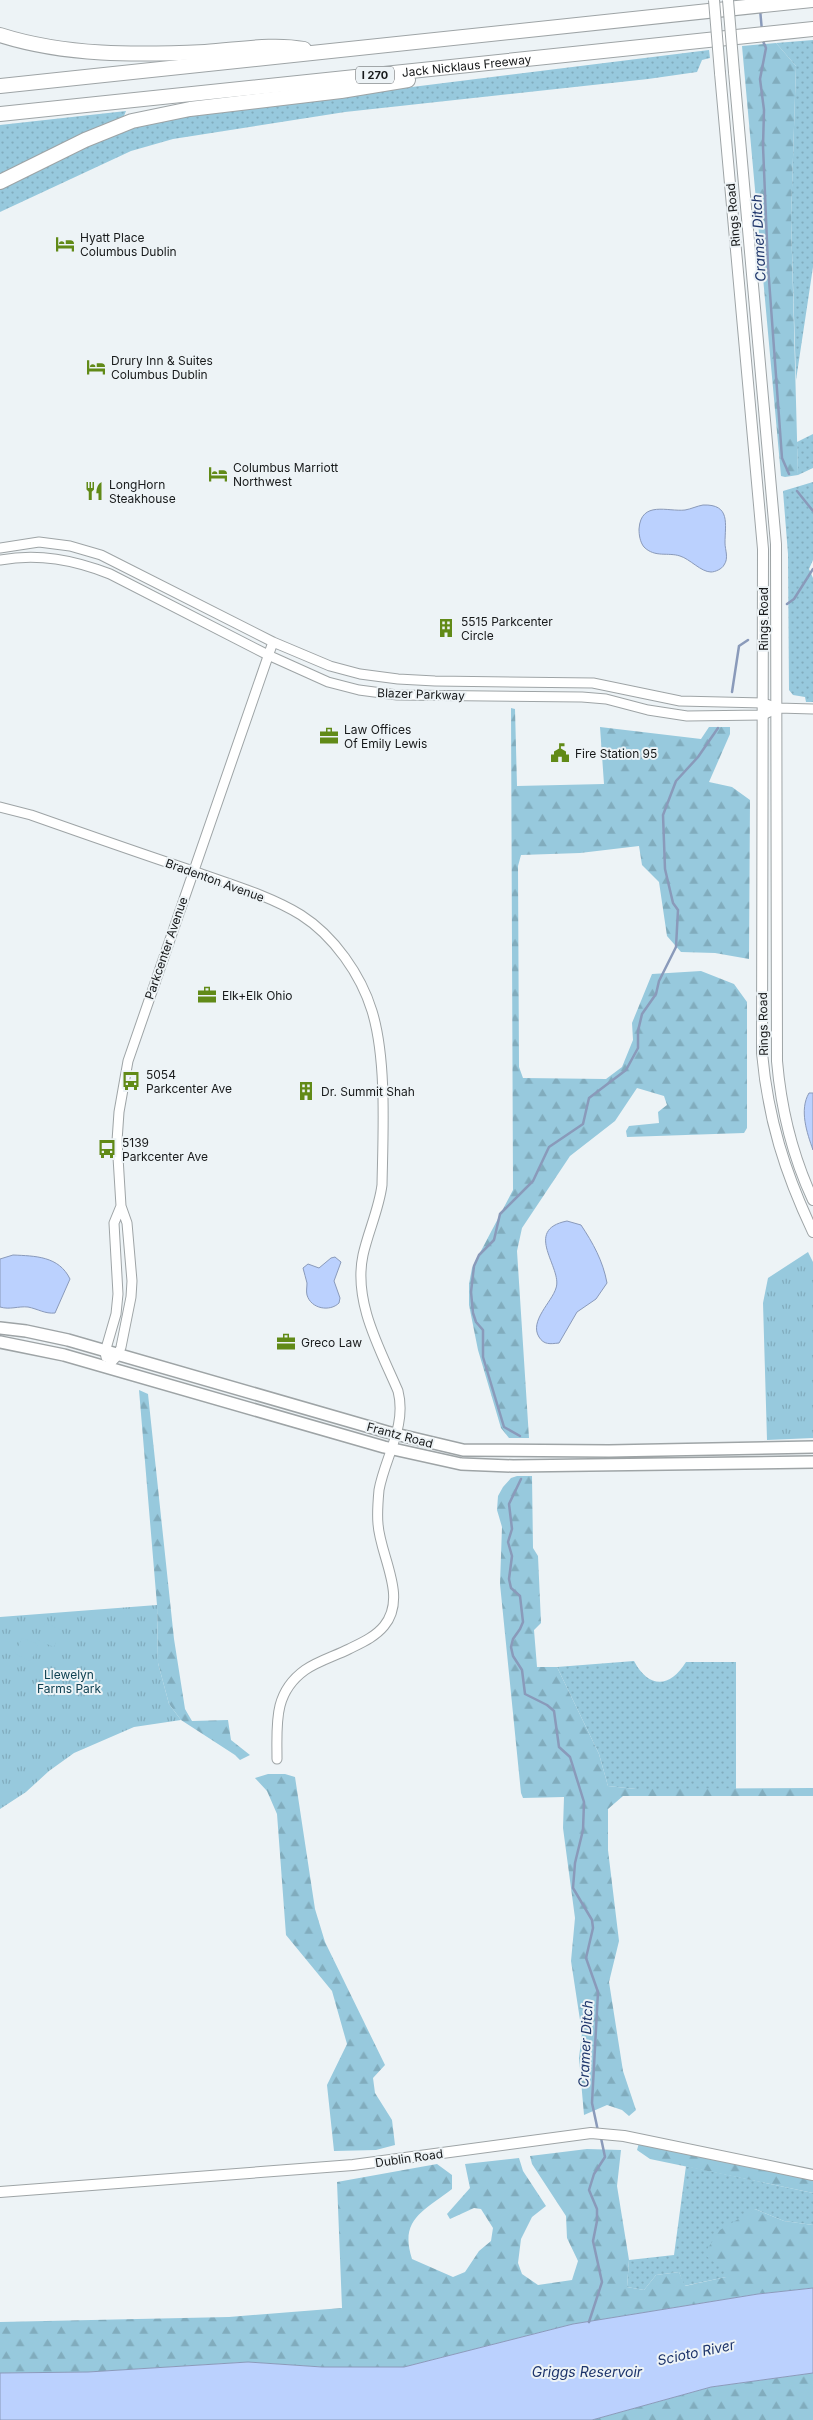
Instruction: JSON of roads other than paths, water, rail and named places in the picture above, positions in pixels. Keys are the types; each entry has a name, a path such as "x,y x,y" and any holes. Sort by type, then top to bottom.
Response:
{"highway":[{"name":"I 270","path":"0,86 812,0"},
{"name":"Jack Nicklaus Freeway","path":"0,114 813,29"},
{"path":"0,35 40,46 93,52 205,52 288,46 322,52"},
{"path":"0,182 85,140 132,121 190,109 341,91 441,75 492,62"}],"main road":[{"name":"Rings Road","path":"714,0 763,549 762,1022 764,1073 772,1122 784,1165 813,1232"},
{"name":"Rings Road","path":"728,0 776,544 778,708 777,1061 783,1106 798,1163 813,1200"},
{"name":"Frantz Road","path":"0,1328 26,1331 118,1355 396,1435 454,1448 485,1451 813,1447"},
{"name":"Frantz Road","path":"0,1342 40,1349 392,1449 453,1463 484,1466 813,1462"},
{"name":"Dublin Road","path":"0,2192 353,2165 572,2134 617,2134 813,2175"}],"street":[{"name":"Blazer Parkway","path":"0,548 39,542 70,546 101,555 273,642 343,670 398,679 605,684 680,701 763,703 778,708 813,709"},
{"name":"Blazer Parkway","path":"0,560 37,557 84,564 110,574 268,655 328,682 359,690 397,695 582,697 606,699 676,716 763,715 778,708"},
{"name":"Parkcenter Avenue","path":"107,1367 118,1355 129,1315 132,1282 127,1223 121,1206 117,1141 118,1112 124,1081 140,1024 273,642"},
{"name":"Bradenton Avenue","path":"0,807 31,815 252,891 302,916 329,939 348,962 363,988 372,1010 381,1059 382,1185 363,1254 360,1283 364,1306 399,1396 401,1409 396,1435 380,1490 378,1525 392,1582 394,1605 384,1626 367,1640 306,1670 286,1688 278,1713 277,1759"},
{"name":"Parkcenter Avenue","path":"107,1367 105,1352 116,1314 118,1294 114,1223 121,1206"}],"water":[{"path":"703,505 718,508 724,516 727,557 720,569 713,572 707,571 684,558 653,552 644,547 639,529 645,514 656,509 685,510"},
{"path":"809,1093 813,1093 813,1150 806,1129 804,1114"},
{"path":"567,1221 581,1225 600,1260 607,1283 596,1299 577,1312 559,1343 553,1344 541,1340 537,1331 539,1318 554,1293 557,1280 547,1250 547,1232 554,1226"},
{"path":"13,1255 46,1259 60,1266 65,1271 70,1279 55,1313 28,1307 0,1307 0,1259"},
{"path":"335,1257 341,1262 334,1281 340,1298 339,1303 331,1308 321,1308 309,1300 303,1268 308,1264 319,1268"},
{"name":"Griggs Reservoir","path":"813,2288 813,2373 711,2387 592,2420 0,2420 0,2373 88,2372 248,2362 322,2367 404,2367 573,2324 758,2294"}],"waterway":[{"name":"Cramer Ditch","path":"760,9 762,31"},
{"name":"Cramer Ditch","path":"762,39 766,48 760,79 764,110 763,146 768,266 782,458 789,474"},
{"name":"Cramer Ditch","path":"797,491 813,511"},
{"name":"Cramer Ditch","path":"787,604 794,599 813,569"},
{"name":"Cramer Ditch","path":"732,692 739,646 748,640"},
{"name":"Cramer Ditch","path":"520,1436 504,1427 483,1357 483,1330 476,1322 473,1313 471,1292 474,1266 479,1255 494,1240 500,1214 533,1181 549,1147 583,1124 589,1098 626,1070 638,1048 638,1031 642,1014 656,994 659,981 676,947 678,910 673,903 665,869 663,815 676,781 698,757 718,728"},
{"name":"Cramer Ditch","path":"521,1479 509,1504 512,1529 508,1542 512,1556 509,1579 511,1588 520,1596 523,1622 513,1639 511,1647 513,1656 522,1670 525,1694 547,1705 554,1711 559,1747 570,1757 584,1802 583,1830 575,1863 573,1888 592,1920 593,1928 586,1958 598,1992 592,2103 598,2131"},
{"name":"Cramer Ditch","path":"589,2322 602,2282 593,2241 597,2209 589,2190 594,2174 605,2157 601,2138"}],"place":[{"name":"Hyatt Place Columbus Dublin","path":"65,244"},
{"name":"Drury Inn & Suites Columbus Dublin","path":"96,367"},
{"name":"Columbus Marriott Northwest","path":"218,474"},
{"name":"LongHorn Steakhouse","path":"94,491"},
{"name":"5515 Parkcenter Circle","path":"446,628"},
{"name":"Law Offices Of Emily Lewis","path":"329,736"},
{"name":"Fire Station 95","path":"560,753"},
{"name":"Elk+Elk Ohio","path":"207,995"},
{"name":"5054 Parkcenter Ave","path":"131,1081"},
{"name":"Dr. Summit Shah","path":"306,1091"},
{"name":"5139 Parkcenter Ave","path":"107,1149"},
{"name":"Greco Law","path":"286,1342"}],"park label":[{"name":"Llewelyn Farms Park","path":"69,1681"}],"water label":[{"name":"Scioto River","path":"696,2352"}]}
